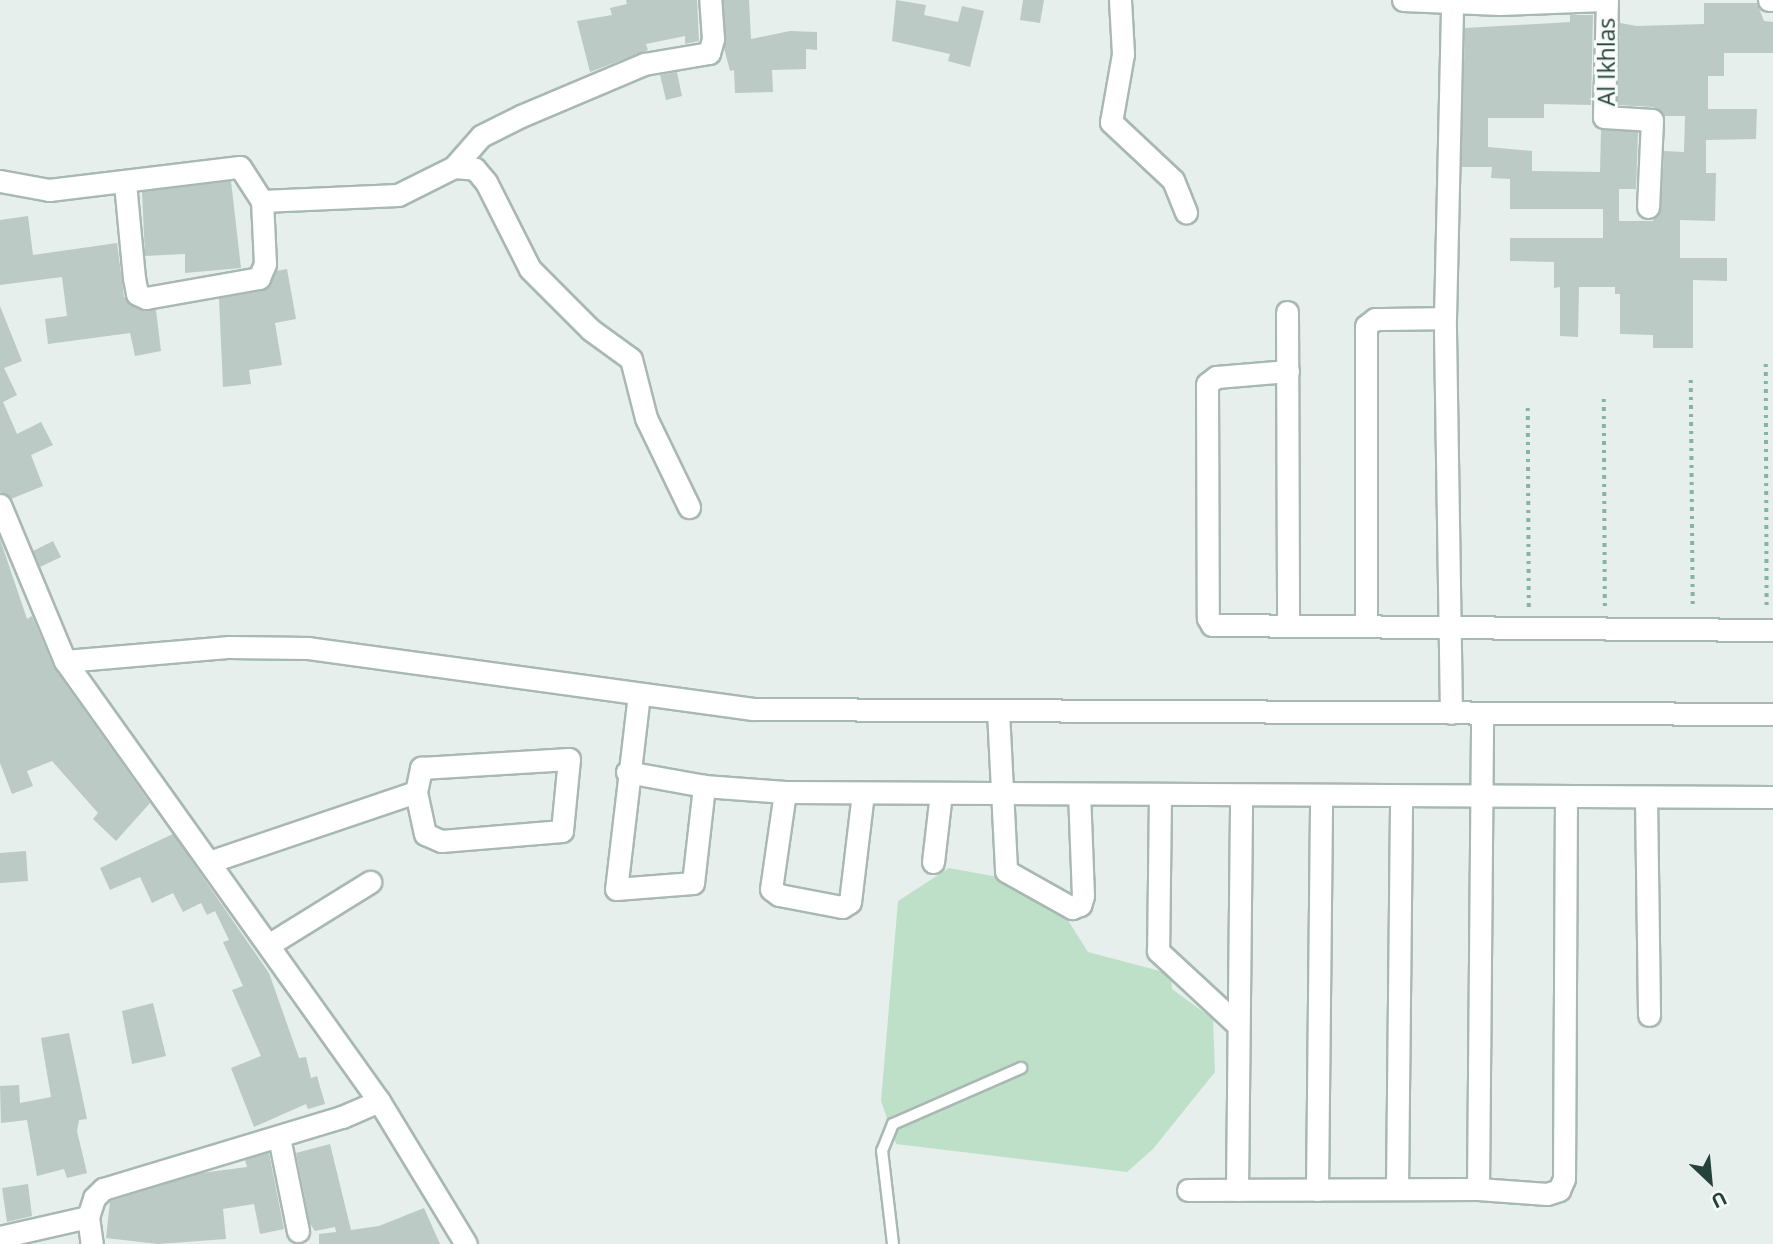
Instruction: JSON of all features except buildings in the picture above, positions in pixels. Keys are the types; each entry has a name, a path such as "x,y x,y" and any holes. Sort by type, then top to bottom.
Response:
{"street":[{"path":"454,167 481,136 521,116 644,64 709,53 713,38 710,0"},
{"path":"1119,0 1122,54 1111,122 1173,180 1186,213"},
{"path":"1403,0 1452,4 1605,0"},
{"name":"Al Ikhlas","path":"1605,0 1604,117 1652,120 1648,207"},
{"path":"1451,713 1445,318 1452,4"},
{"path":"262,201 398,195 454,167 463,165 480,173 530,269 591,330 631,359 646,418 689,507"},
{"path":"0,181 36,190 125,183 240,167 262,201 265,264 259,278 146,298 137,294 125,183"},
{"path":"1287,312 1287,626"},
{"path":"1366,626 1366,326 1375,319 1445,318"},
{"path":"1288,371 1216,377 1207,384 1208,621 1214,625 1770,630"},
{"path":"0,505 65,661 212,861 379,1101 466,1244"},
{"path":"65,661 229,647 308,648 752,709 1773,714"},
{"path":"639,694 626,772 614,884 623,891 693,883 704,786"},
{"path":"998,710 1006,871 1072,908 1080,905 1083,896 1079,794"},
{"path":"1478,1189 1482,713"},
{"path":"569,759 562,831 430,839 424,831 416,792 419,772 426,767 569,759"},
{"path":"626,772 704,786 785,793 1773,797"},
{"path":"212,861 416,792"},
{"path":"785,793 771,889 779,895 842,906 850,902 863,793"},
{"path":"933,862 941,793"},
{"path":"1160,795 1158,951 1238,1025"},
{"path":"1237,1190 1241,795"},
{"path":"1317,1190 1321,795"},
{"path":"1397,1189 1401,796"},
{"path":"1188,1190 1478,1189 1548,1194 1563,1186 1566,796"},
{"path":"1646,797 1649,1015"},
{"path":"270,944 370,883"},
{"path":"92,1244 89,1217 94,1198 103,1189 279,1137 379,1101"},
{"path":"279,1137 298,1231"},
{"path":"0,1237 89,1217"}],"lane":[{"path":"893,1244 882,1151 893,1124 1021,1068"}],"path":[{"path":"1766,364 1770,630"},
{"path":"1691,380 1693,629"},
{"path":"1604,400 1605,628"},
{"path":"1528,408 1529,628"}],"green space":[{"path":"949,868 998,877 1062,911 1088,952 1171,974 1172,989 1213,1019 1215,1072 1153,1149 1127,1172 896,1144 881,1101 898,901"}]}
